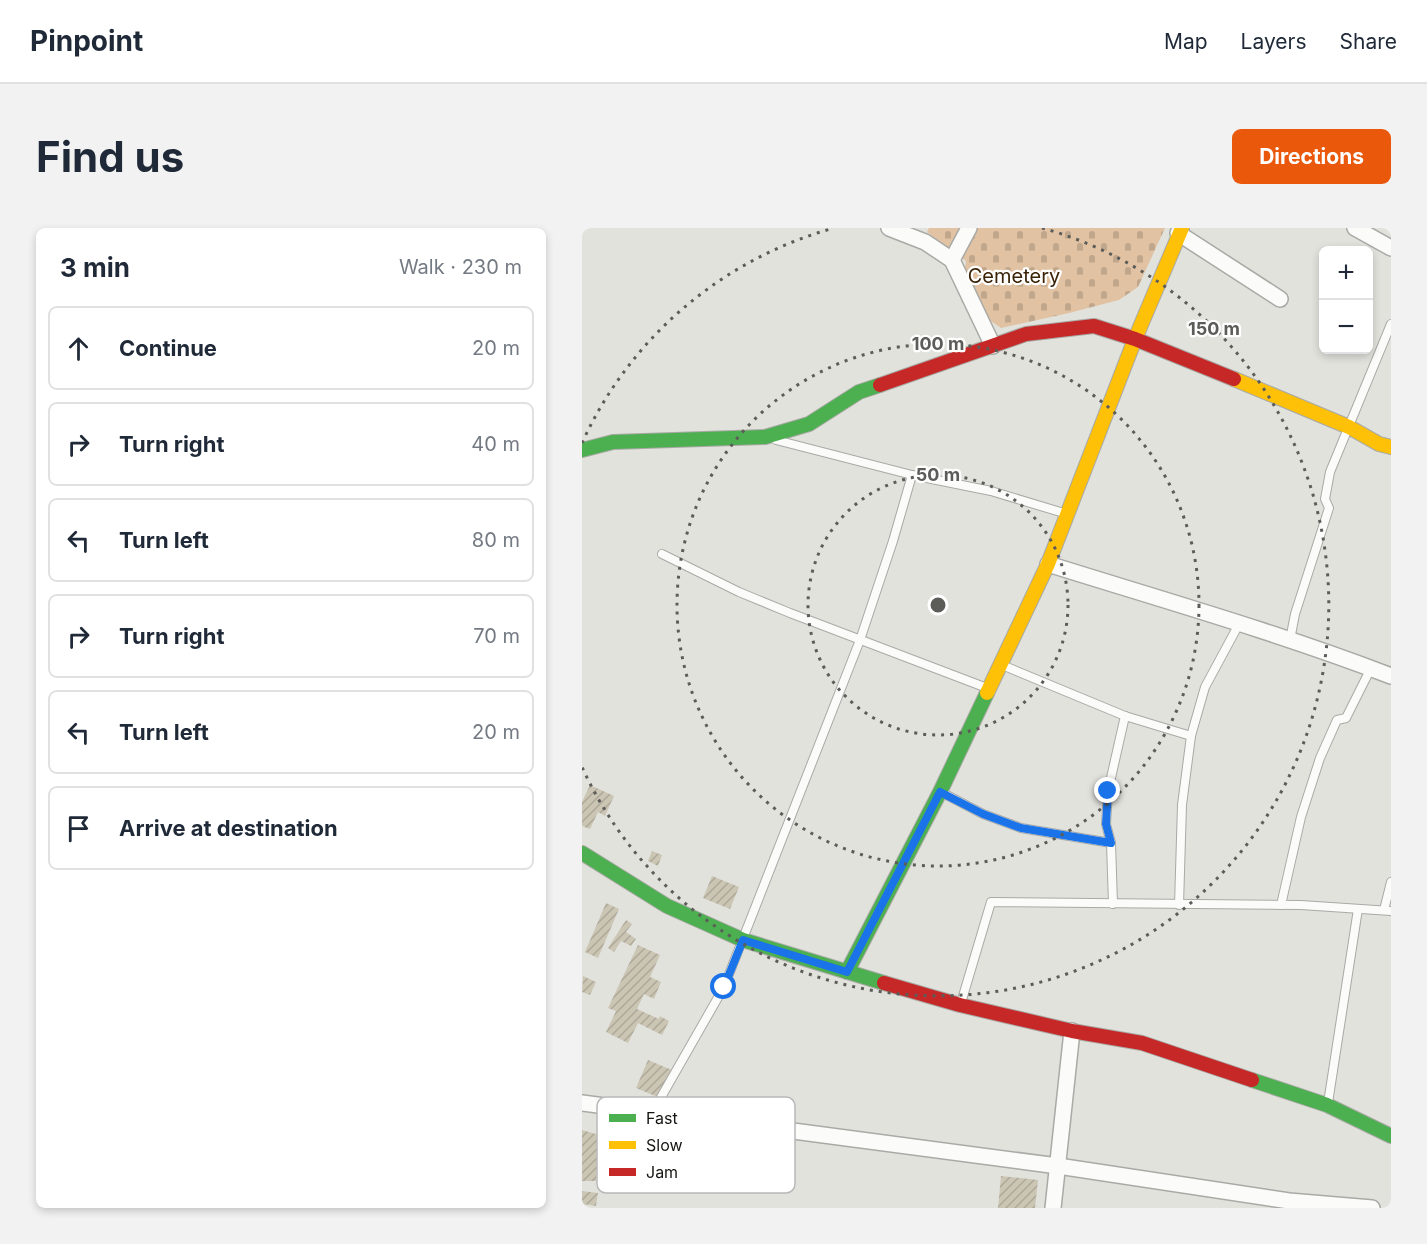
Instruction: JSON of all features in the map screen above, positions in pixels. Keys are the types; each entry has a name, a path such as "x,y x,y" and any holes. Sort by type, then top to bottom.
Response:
{"street":[{"path":"889,228 925,242 952,260 993,346"},
{"path":"952,260 969,228"},
{"path":"1355,228 1391,248"},
{"path":"847,972 940,792 1048,564 1135,339 1180,231 1280,299"},
{"path":"582,450 613,442 765,437 809,424 859,392 1026,334 1094,326 1135,339 1256,387 1349,427 1379,444 1391,447"},
{"path":"1048,564 1290,640 1391,675"},
{"path":"582,853 667,906 743,940 960,1005 1072,1031 1142,1043 1327,1105 1391,1136"},
{"path":"1053,1208 1072,1031"},
{"path":"582,1103 597,1105"},
{"path":"795,1132 1289,1201 1372,1208"}],"lane":[{"path":"1290,640 1295,614 1329,508 1325,499 1330,472 1391,324"},
{"path":"765,437 912,475 991,491 1068,514"},
{"path":"661,1097 724,987 743,940 860,640 912,475"},
{"path":"662,554 739,592 989,689"},
{"path":"1179,905 1182,805 1191,736 1205,687 1239,624"},
{"path":"1000,665 1125,716 1191,736"},
{"path":"1281,905 1301,818 1320,758 1336,720 1346,718 1371,668"},
{"path":"1113,904 1111,843 1106,824 1108,791 1125,716"},
{"path":"940,792 983,814 1021,828 1111,843"},
{"path":"960,1005 991,902 1281,905 1387,910 1391,882"},
{"path":"1327,1105 1358,909"}],"green space":[{"name":"Cemetery","path":"929,228 1165,228 1138,287 1119,300 1001,328 961,301 966,261 927,232"}],"building":[{"path":"590,785 614,796 605,816 598,812 590,829 582,826 582,802"},
{"path":"652,851 662,855 658,866 648,861"},
{"path":"712,876 739,887 730,909 703,898"},
{"path":"606,903 619,909 598,958 585,952"},
{"path":"626,920 632,924 626,932 636,939 631,946 621,941 614,952 608,948"},
{"path":"638,945 660,955 650,977 661,982 654,999 644,994 637,1009 669,1021 662,1035 638,1023 628,1043 606,1032 616,1011 608,1008"},
{"path":"583,976 596,982 590,995 582,992"},
{"path":"648,1060 672,1070 660,1097 636,1088"},
{"path":"582,1130 597,1134 597,1170 596,1181 582,1181"},
{"path":"1001,1176 1038,1180 1035,1208 998,1208"},
{"path":"582,1191 598,1193 596,1206 582,1204"}],"traffic: fast":[{"path":"582,450 613,442 765,437 809,424 859,392 880,385"},
{"path":"847,972 940,792 987,693"},
{"path":"582,853 667,906 743,940 884,983"},
{"path":"1252,1080 1327,1105 1391,1136"}],"traffic: slow":[{"path":"987,693 1048,564 1135,339 1182,228"},
{"path":"1234,379 1349,427 1379,444 1391,447"}],"traffic: jam":[{"path":"880,385 1026,334 1094,326 1135,339 1234,379"},
{"path":"884,983 960,1005 1072,1031 1142,1043 1252,1080"}],"route":[{"path":"724,987 743,940 847,972 940,792 983,814 1021,828 1111,843 1106,824 1108,791"}]}
